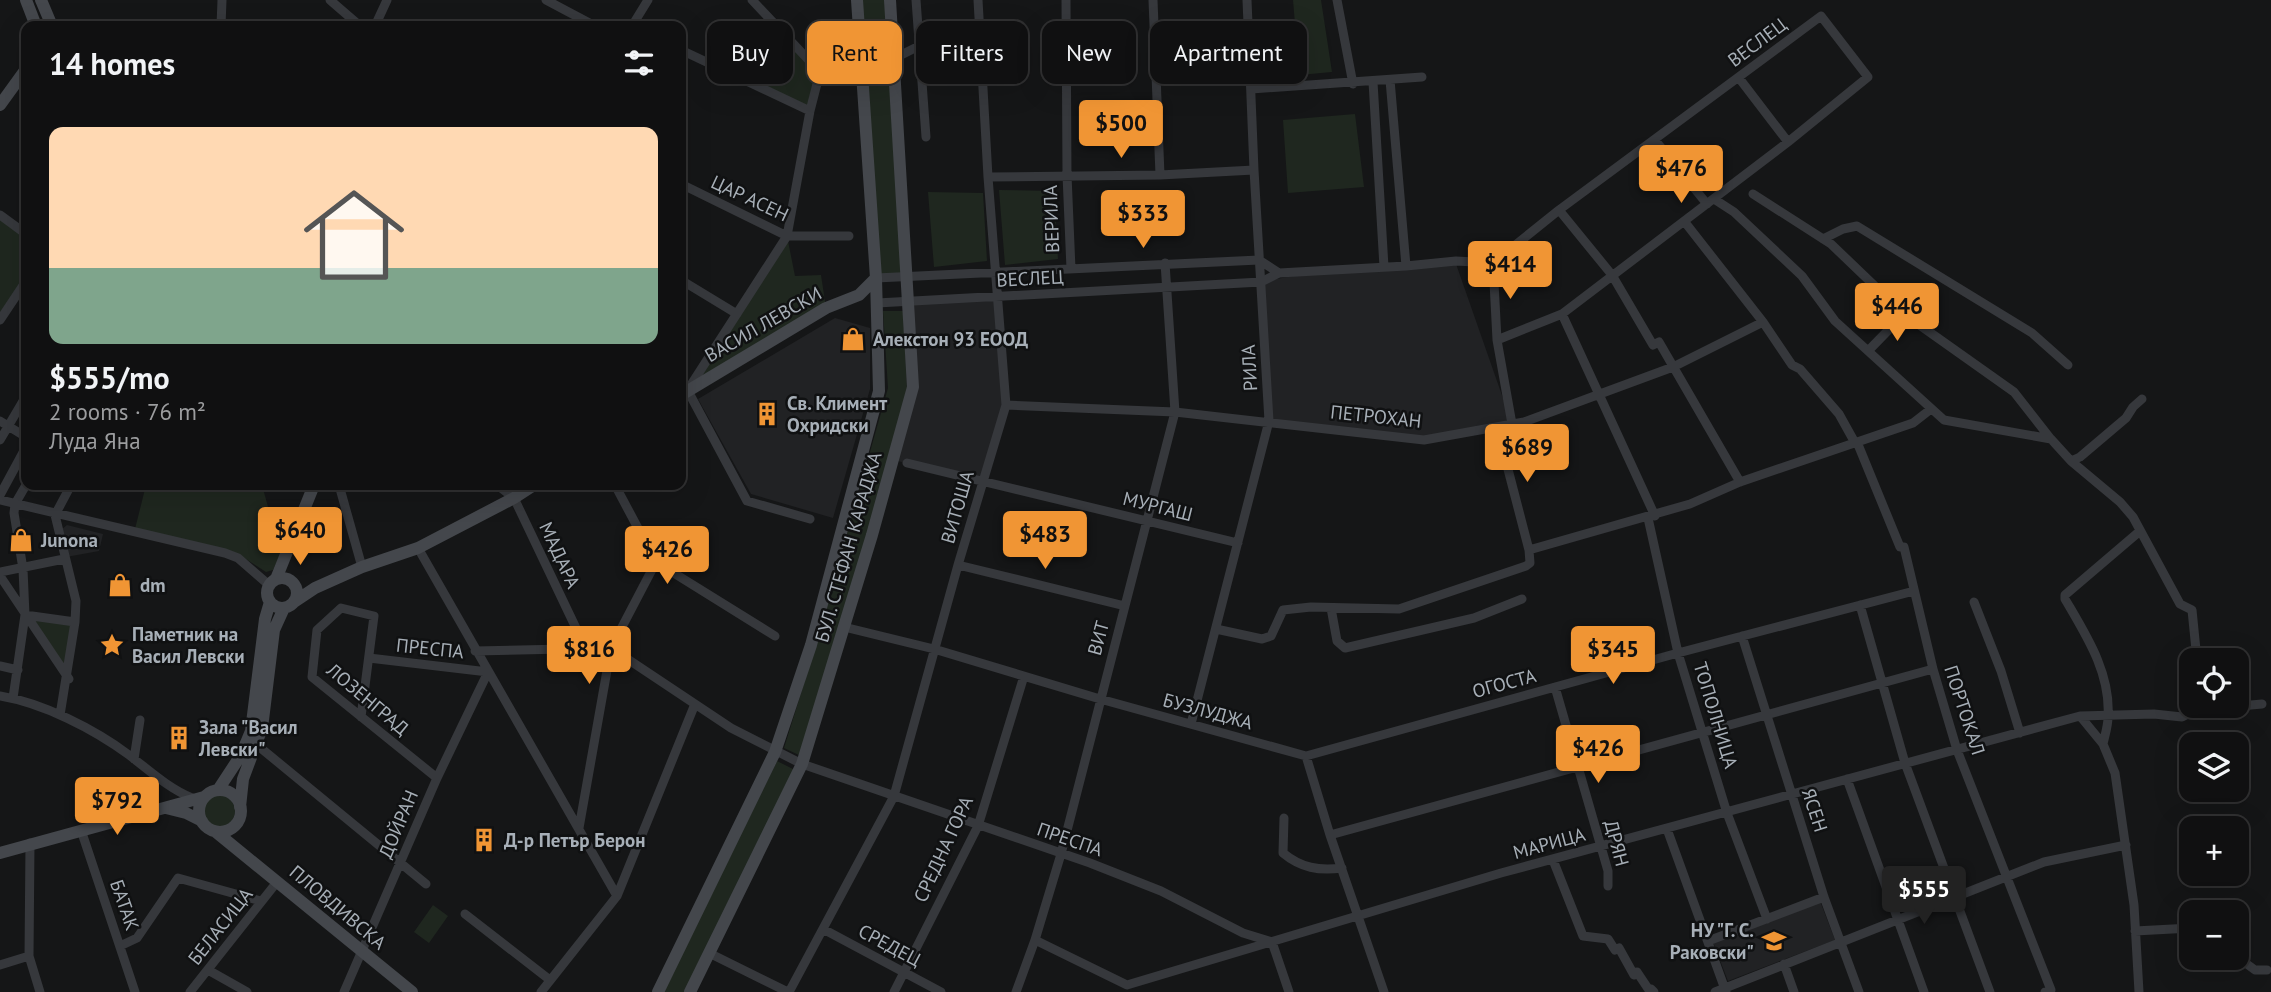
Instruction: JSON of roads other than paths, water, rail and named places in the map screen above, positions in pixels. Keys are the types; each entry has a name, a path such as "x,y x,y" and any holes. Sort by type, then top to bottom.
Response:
{"street":[{"path":"26,0 34,21"},
{"path":"41,0 50,21"},
{"path":"221,21 222,0"},
{"path":"330,0 354,21"},
{"path":"377,21 387,0"},
{"path":"546,0 586,21"},
{"path":"635,21 648,0"},
{"path":"752,0 807,58"},
{"name":"БУЛ. СТЕФАН КАРАДЖА","path":"857,0 858,21"},
{"name":"БУЛ. СТЕФАН КАРАДЖА","path":"890,0 892,21"},
{"path":"916,0 917,21"},
{"name":"ВИТОША","path":"789,992 894,796 1006,405 988,177 978,0"},
{"name":"ВЕРИЛА","path":"1066,0 1067,176 1071,269"},
{"path":"1153,0 1160,175"},
{"name":"РИЛА","path":"1191,724 1269,421 1247,0"},
{"path":"1337,0 1353,83"},
{"name":"ВЕСЛЕЦ","path":"877,303 1261,282 1279,273 1455,261 1493,263 1559,210 1821,16 1868,77 1711,202 1562,314 1497,340"},
{"path":"686,52 810,111"},
{"path":"0,105 21,76"},
{"path":"1251,89 1422,77"},
{"path":"1739,78 1788,142"},
{"path":"1390,80 1406,266"},
{"path":"1373,82 1384,267"},
{"name":"ВАСИЛ ЛЕВСКИ","path":"686,386 737,314 787,236 817,84"},
{"name":"БУЛ. СТЕФАН КАРАДЖА","path":"658,992 775,751 811,645 879,391 876,278 862,84"},
{"name":"БУЛ. СТЕФАН КАРАДЖА","path":"690,992 802,764 913,387 896,84"},
{"path":"922,84 926,137"},
{"path":"1655,140 1711,202 1734,212 1802,276 1836,321 1944,420 2051,439"},
{"path":"988,177 1160,175 1254,170"},
{"name":"ЦАР АСЕН","path":"686,186 787,236 849,236"},
{"path":"1753,194 1823,239 1904,314 2014,392 2071,461 2120,502 2133,517 2180,604 2192,610 2196,648"},
{"path":"1559,210 1612,275 1653,345 1659,342 1740,482"},
{"path":"0,215 21,230"},
{"name":"ПОРТОКАЛ","path":"1684,221 1763,321 1792,365 1800,369 1839,414 1856,442 1900,547 1903,547 1933,669 1958,750 2008,876 2048,991"},
{"path":"1823,239 1843,229 1857,226 2032,334 2068,365"},
{"path":"1259,260 1279,273"},
{"name":"ВЕСЛЕЦ","path":"876,278 1259,260"},
{"name":"ВИТ","path":"1016,992 1035,940 1060,854 1175,412 1165,263"},
{"path":"1493,263 1497,340 1512,424"},
{"path":"876,278 859,295 877,303"},
{"path":"686,283 737,314"},
{"path":"0,320 21,288"},
{"name":"ВАСИЛ ЛЕВСКИ","path":"686,388 826,308 859,295"},
{"name":"ТОПОЛНИЦА","path":"1562,314 1652,517 1678,653 1727,813 1767,919"},
{"path":"1868,351 1904,314"},
{"name":"ПЕТРОХАН","path":"1006,405 1175,412 1424,440 1512,424 1598,394 1673,367 1763,321"},
{"path":"686,395 747,501 810,519"},
{"path":"2071,461 2080,457 2126,418 2142,399"},
{"path":"0,440 4,424 21,402"},
{"path":"1529,550 1690,504 1740,482 1913,423 1931,409"},
{"path":"4,424 21,434"},
{"path":"1216,629 1262,639 1271,636 1283,610 1399,610 1526,566 1530,563 1529,550 1497,426"},
{"path":"0,495 21,456"},
{"name":"МУРГАШ","path":"907,463 1238,543"},
{"path":"13,698 25,615 23,569 14,513 23,490"},
{"path":"60,715 69,679 76,601 55,515 68,490"},
{"path":"312,490 291,546 267,595 276,607 289,605 315,588 362,567 418,548 526,490"},
{"path":"340,490 362,567"},
{"name":"МАДАРА","path":"504,490 514,498 584,647"},
{"path":"618,490 656,562 775,636"},
{"path":"0,500 225,553 238,558 272,582 292,582 315,588"},
{"path":"2103,744 2108,716 2104,685 2094,648 2065,595 2140,531"},
{"path":"240,852 236,831 243,779 262,728 274,630 297,593 292,582 291,546"},
{"path":"418,548 617,896"},
{"path":"64,559 0,574 69,679"},
{"path":"579,828 611,648 656,562"},
{"path":"958,565 1125,606"},
{"name":"ОГОСТА","path":"1306,756 1914,591"},
{"path":"1331,608 1337,641 1345,648 1474,618 1522,598"},
{"path":"0,853 165,808 218,790 241,755 250,731 270,602"},
{"path":"1974,602 2001,671 2020,733"},
{"path":"1860,605 1905,763 1990,992"},
{"name":"ЛОЗЕНГРАД","path":"369,659 374,616 341,608 317,631 312,677 437,778"},
{"path":"25,615 75,622"},
{"name":"БУЗЛУДЖА","path":"844,627 934,649 1100,699 1306,756"},
{"name":"ЯСЕН","path":"1742,636 1824,897 1858,992"},
{"path":"541,992 617,896 695,704 611,648"},
{"name":"ПРЕСПА","path":"475,651 611,648"},
{"path":"361,718 369,659"},
{"name":"ПРЕСПА","path":"369,659 488,672"},
{"path":"0,666 18,670"},
{"path":"1330,835 1933,669"},
{"name":"ДОЙРАН","path":"344,992 437,778 488,672"},
{"name":"СРЕДНА ГОРА","path":"894,992 978,826 1024,676"},
{"name":"ДРЯН","path":"1555,687 1608,871 1608,886"},
{"path":"0,695 60,715 134,759 168,787 198,798"},
{"name":"ПРЕСПА","path":"695,704 731,728 802,764 1161,891 1244,933 1272,942"},
{"name":"МАРИЦА","path":"2249,705 2262,704"},
{"name":"МАРИЦА","path":"1035,940 1127,985 1358,914 2080,716 2154,714 2179,717"},
{"path":"2080,716 2103,744 2115,773 2126,845 2139,992"},
{"path":"134,759 140,720"},
{"path":"257,745 426,884"},
{"path":"1306,756 1384,992"},
{"path":"145,813 154,796 153,774"},
{"path":"1847,779 1924,992"},
{"path":"218,790 235,796 240,807"},
{"path":"198,798 201,821"},
{"path":"165,808 186,813 216,832 228,830 237,822"},
{"path":"1284,818 1283,853 1307,867 1325,870 1342,868"},
{"path":"1667,829 1726,990"},
{"name":"БАТАК","path":"81,830 135,992"},
{"name":"ПЛОВДИВСКА","path":"216,832 412,992"},
{"path":"30,843 29,956 40,992"},
{"path":"1715,992 1726,990 1784,964 2044,862 2126,845"},
{"path":"1553,860 1584,936 1608,939 1615,950 1619,948 1634,975 1637,972 1649,990 1654,992"},
{"path":"120,946 137,938 177,878 261,901"},
{"name":"БЕЛАСИЦА","path":"190,992 277,882"},
{"path":"1708,941 1824,897"},
{"path":"465,914 550,980"},
{"name":"СРЕДЕЦ","path":"823,929 941,992"},
{"path":"2135,931 2179,929"},
{"path":"1272,942 1289,992"},
{"path":"709,953 789,992"},
{"path":"0,964 29,956"},
{"path":"1784,964 1794,992"},
{"path":"2249,966 2255,970 2267,970"},
{"path":"208,970 247,992"}],"place":[{"name":"Алекстон 93 ЕООД","path":"853,339"},
{"name":"Св. Климент Охридски","path":"767,414"},
{"name":"Junona","path":"21,540"},
{"name":"dm","path":"120,585"},
{"name":"Паметник на Васил Левски","path":"112,645"},
{"name":"Зала \"Васил Левски\"","path":"179,738"},
{"name":"Д-р Петър Берон","path":"484,840"},
{"name":"НУ \"Г. С. Раковски\"","path":"1774,941"}]}
